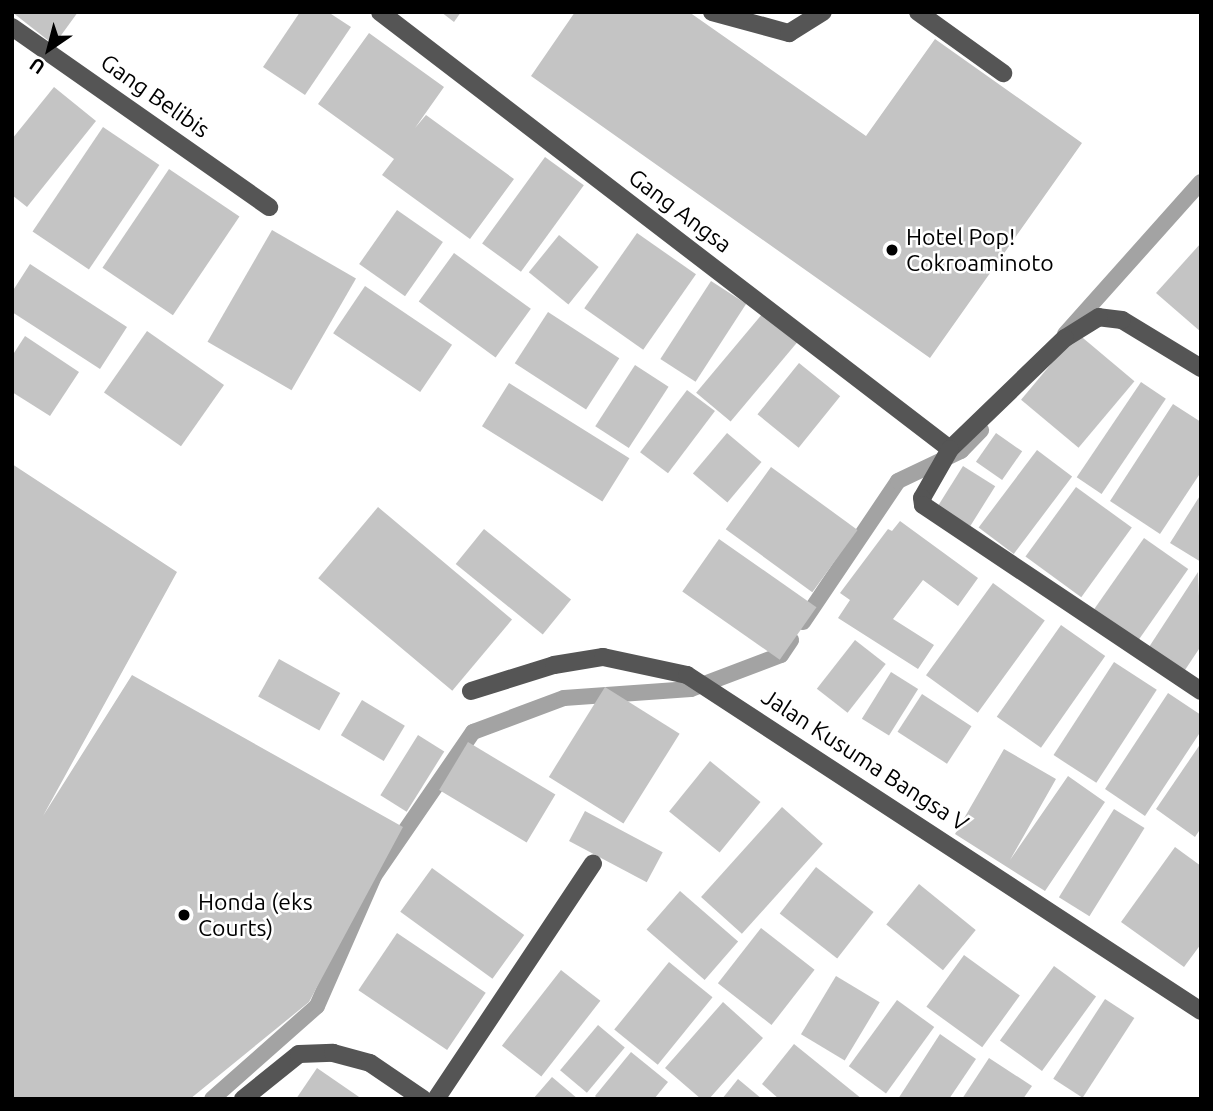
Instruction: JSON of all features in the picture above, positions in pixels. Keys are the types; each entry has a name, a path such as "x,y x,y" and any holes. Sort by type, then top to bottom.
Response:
{"street":[{"name":"Gang Angsa","path":"380,12 950,449"},
{"path":"712,12 789,33 823,12"},
{"path":"918,12 1003,74"},
{"name":"Gang Belibis","path":"12,27 269,206"},
{"path":"1201,368 1131,324 1099,317 1065,338 950,449 922,498 923,505 1201,691"},
{"name":"Jalan Kusuma Bangsa V","path":"471,691 554,665 603,657 687,675 720,693 1201,1011"},
{"path":"436,1099 593,864"},
{"path":"243,1099 299,1054 333,1052 370,1063 423,1099"}],"building":[{"path":"12,12 78,12 54,45"},
{"path":"300,12 328,12 351,27 305,95 263,67"},
{"path":"441,12 461,12 454,22"},
{"name":"Hotel Pop! Cokroaminoto","path":"575,12 689,12 866,136 935,39 1082,143 930,358 531,76"},
{"path":"369,33 444,87 415,128 426,115 514,179 470,239 382,175 394,159 318,104"},
{"path":"54,87 96,121 27,207 12,195 12,139"},
{"path":"103,127 159,165 89,269 33,231"},
{"path":"545,157 584,185 521,272 482,244"},
{"path":"169,169 239,217 173,315 102,268"},
{"path":"397,210 443,242 405,296 359,264"},
{"path":"272,230 356,278 292,390 208,342"},
{"path":"637,233 696,274 643,350 584,308"},
{"path":"559,235 599,267 568,304 529,272"},
{"path":"1201,243 1201,332 1156,293"},
{"path":"454,253 531,309 496,357 419,302"},
{"path":"30,264 127,327 100,369 12,312 12,292"},
{"path":"711,281 746,304 696,382 660,359"},
{"path":"365,286 452,345 420,392 333,333"},
{"path":"548,312 619,358 586,409 515,363"},
{"path":"763,313 797,342 731,422 696,393"},
{"path":"147,331 224,385 181,446 104,392"},
{"path":"1077,333 1134,381 1079,448 1021,400"},
{"path":"25,336 79,372 50,416 12,392 12,356"},
{"path":"799,363 840,396 799,448 757,414"},
{"path":"635,365 669,387 629,448 595,426"},
{"path":"1141,382 1166,399 1102,494 1077,477"},
{"path":"509,383 629,458 602,501 482,426"},
{"path":"687,390 715,411 668,473 640,452"},
{"path":"1173,404 1201,422 1201,472 1160,534 1110,501"},
{"path":"727,433 761,462 727,503 693,474"},
{"path":"996,433 1022,451 1002,480 976,462"},
{"path":"1037,450 1072,476 1014,554 979,527"},
{"name":"Honda (eks Courts)","path":"12,464 177,572 43,816 132,675 403,827 309,1002 190,1099 12,1099"},
{"path":"963,466 995,486 970,526 938,506"},
{"path":"771,467 858,530 812,592 726,529"},
{"path":"1076,487 1132,528 1081,597 1025,557"},
{"path":"1201,494 1201,562 1170,543"},
{"path":"378,507 512,619 452,691 318,578"},
{"path":"900,521 978,578 958,606 923,580 893,619 934,645 918,669 838,618 850,600 840,593 888,529 892,531"},
{"path":"484,529 571,599 543,634 456,564"},
{"path":"1144,538 1188,569 1137,643 1092,612"},
{"path":"719,539 816,607 780,660 682,591"},
{"path":"1198,572 1201,646 1185,670 1149,647"},
{"path":"993,583 1045,621 978,713 926,675"},
{"path":"1061,625 1105,656 1041,748 997,717"},
{"path":"855,640 886,664 848,713 817,689"},
{"path":"279,659 340,693 319,731 258,697"},
{"path":"1114,662 1157,690 1096,783 1054,755"},
{"path":"891,672 918,689 889,736 862,719"},
{"path":"605,687 680,734 623,824 549,777"},
{"path":"1168,693 1201,715 1201,731 1145,816 1105,789"},
{"path":"922,694 971,726 947,764 897,732"},
{"path":"362,700 405,726 384,761 341,735"},
{"path":"418,735 444,751 407,812 380,795"},
{"path":"468,742 555,795 527,843 439,790"},
{"path":"1201,743 1201,828 1195,837 1156,809"},
{"path":"1004,749 1056,779 1010,860 1068,776 1105,802 1045,891 955,834"},
{"path":"710,761 761,802 720,852 669,812"},
{"path":"782,807 823,844 742,934 701,897"},
{"path":"1114,809 1145,828 1089,916 1059,897"},
{"path":"585,811 663,852 647,882 569,841"},
{"path":"1175,847 1201,866 1201,944 1184,967 1121,922"},
{"path":"816,867 874,912 837,958 780,913"},
{"path":"432,868 524,935 492,979 400,912"},
{"path":"919,884 976,930 943,970 886,924"},
{"path":"680,891 738,942 705,980 647,929"},
{"path":"761,928 815,970 771,1025 718,983"},
{"path":"397,933 486,993 447,1050 358,990"},
{"path":"964,955 1020,996 982,1047 926,1007"},
{"path":"669,962 713,997 658,1065 614,1030"},
{"path":"1054,966 1096,997 1042,1071 1000,1040"},
{"path":"561,970 600,1001 541,1076 502,1046"},
{"path":"836,976 880,1002 845,1061 801,1034"},
{"path":"1105,999 1134,1018 1083,1098 1053,1079"},
{"path":"897,1000 934,1027 886,1093 849,1066"},
{"path":"723,1002 763,1038 709,1099 701,1099 665,1068"},
{"path":"598,1025 625,1047 587,1093 560,1070"},
{"path":"940,1034 976,1059 949,1099 898,1099"},
{"path":"794,1044 862,1099 779,1099 762,1084"},
{"path":"631,1052 668,1082 654,1099 598,1099 595,1096"},
{"path":"989,1058 1032,1086 1023,1099 962,1099"},
{"path":"317,1068 362,1099 296,1099"},
{"path":"552,1077 578,1099 533,1099"},
{"path":"738,1079 762,1099 722,1099"}],"waterway":[{"path":"1065,334 1201,182"},
{"path":"803,622 898,481 961,451 981,430"},
{"path":"212,1099 317,1006 374,876 473,732 564,698 691,689 781,655 791,640"}],"place":[{"name":"Hotel Pop! Cokroaminoto","path":"892,250"},
{"name":"Honda (eks Courts)","path":"184,915"}]}
